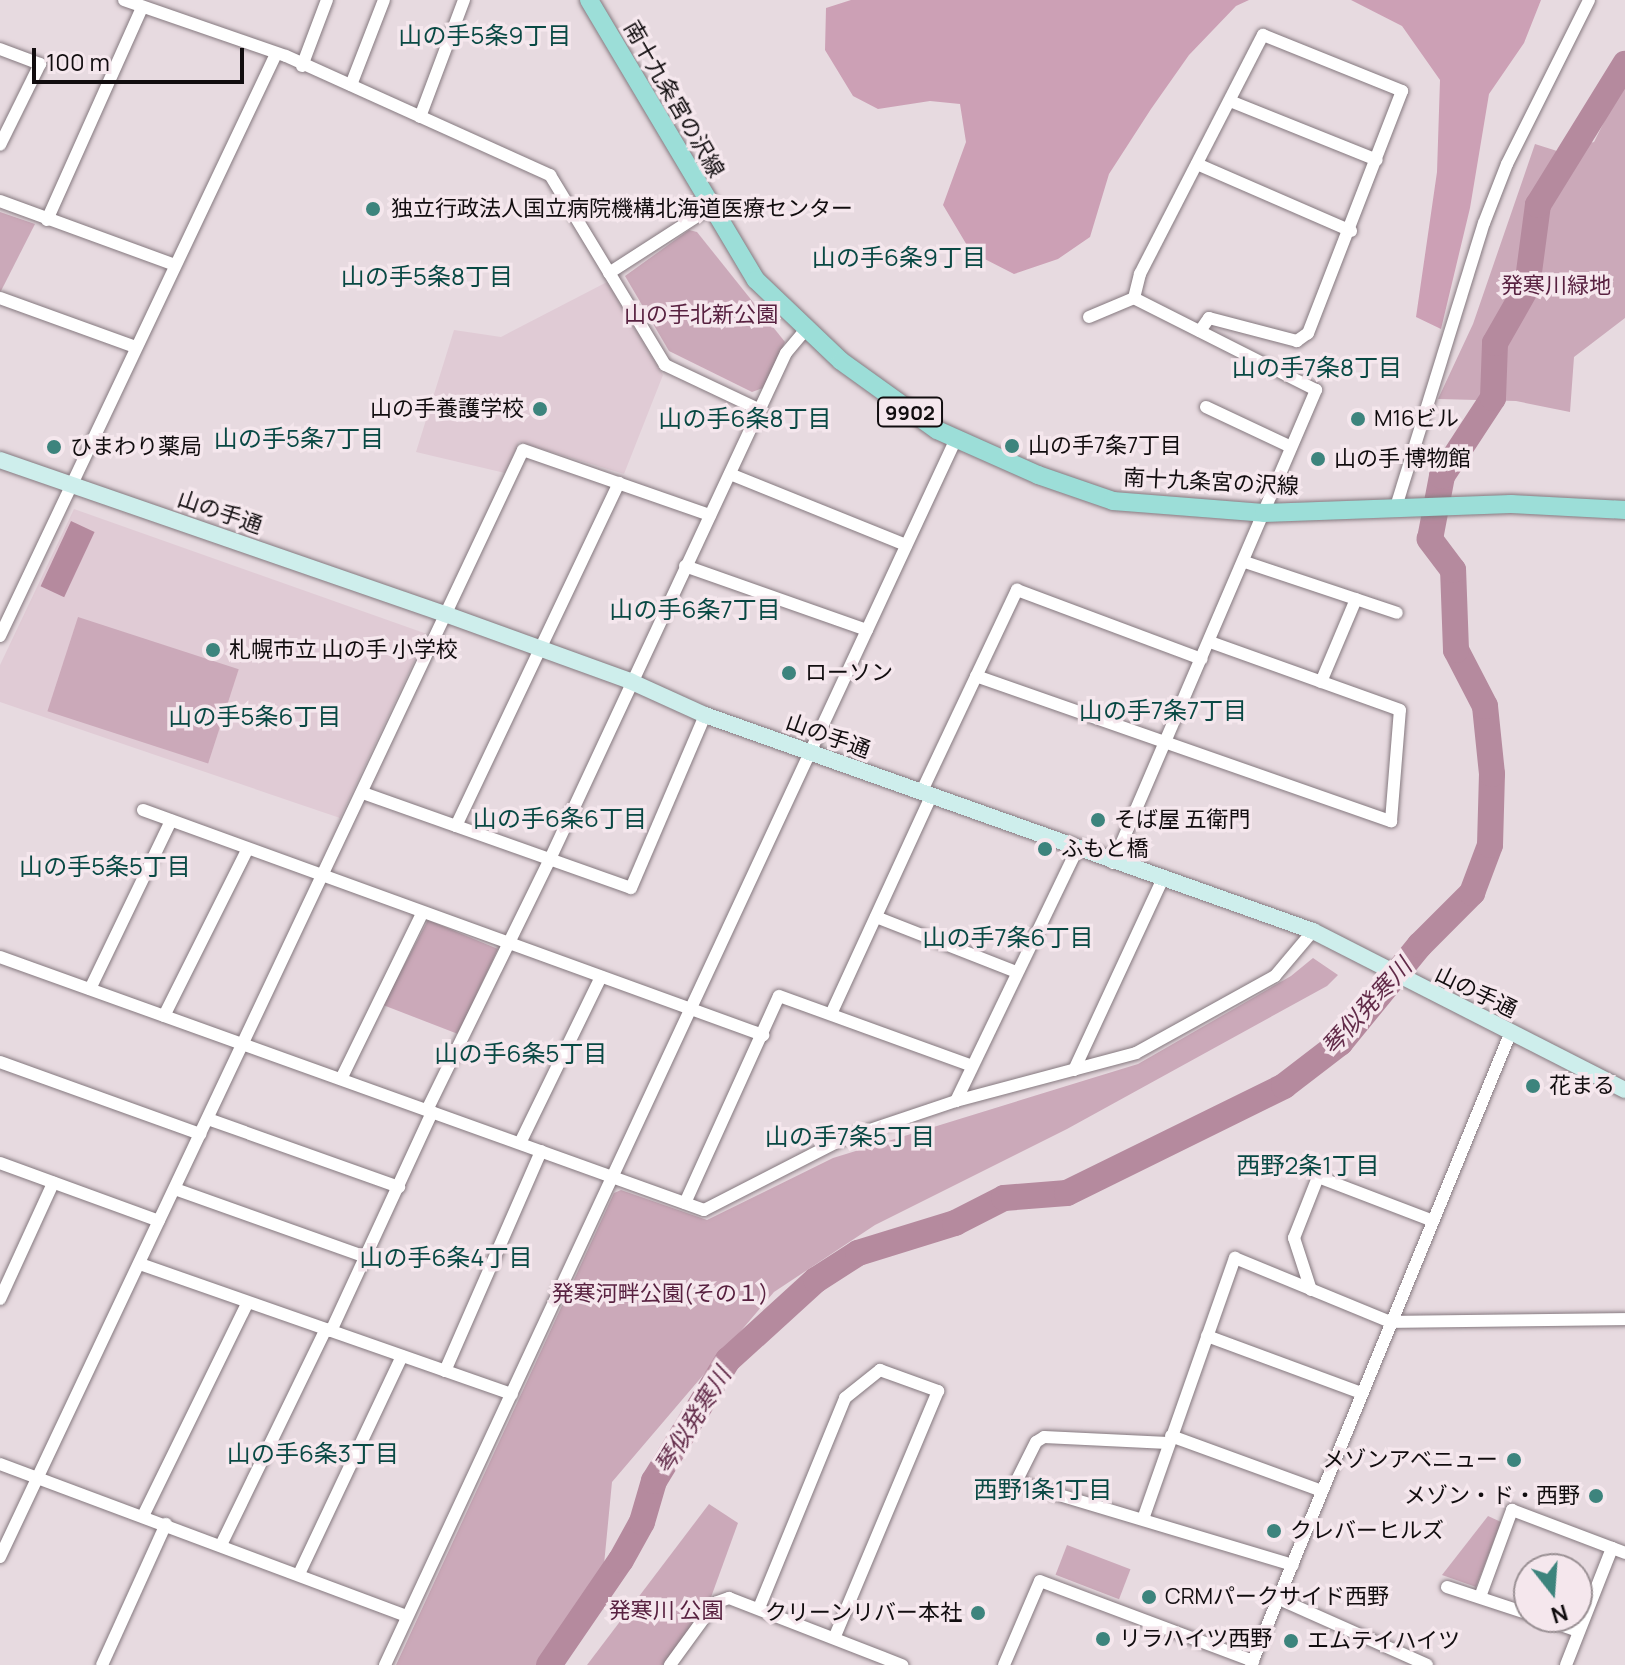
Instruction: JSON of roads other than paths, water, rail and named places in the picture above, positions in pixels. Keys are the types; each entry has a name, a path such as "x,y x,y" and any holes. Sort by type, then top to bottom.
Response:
{"main road":[{"name":"南十九条宮の沢線","path":"589,0 710,208 756,280 806,329 920,420 956,439 1113,501 1264,513 1558,505 1625,510"},
{"name":"山の手通","path":"0,460 537,647 630,681 705,715 1113,863 1313,931 1356,957 1625,1090"}],"street":[{"path":"126,0 276,54 550,175 665,365 760,410"},
{"path":"302,66 327,0"},
{"path":"351,85 384,0"},
{"path":"420,117 464,0"},
{"path":"1395,510 1484,223 1507,164 1589,0"},
{"path":"47,220 142,8"},
{"path":"1134,298 1140,274 1263,35 1402,91 1321,309 1308,333 1297,341 1209,318 1200,331"},
{"path":"0,49 40,64 0,145"},
{"path":"0,636 3,620 276,54"},
{"path":"1230,101 1377,160"},
{"path":"1197,164 1351,231"},
{"path":"0,201 175,265"},
{"path":"609,273 710,208"},
{"path":"0,298 135,347"},
{"path":"1089,317 1134,298 1316,390 1245,562 1113,863"},
{"path":"221,1545 366,1257 507,941 550,859 630,681 786,353 806,329"},
{"path":"1206,407 1291,447"},
{"path":"385,1665 956,439"},
{"path":"0,1557 35,1476 140,1264 240,1043 323,879 523,450 710,515"},
{"path":"730,474 906,545"},
{"path":"456,826 537,647 619,483"},
{"path":"1245,562 1397,613"},
{"path":"685,566 867,630"},
{"path":"831,1014 876,917 976,676 1017,590 1202,659"},
{"path":"1321,682 1356,599"},
{"path":"976,676 1391,821 1400,710 1210,642"},
{"path":"363,793 631,888 705,715"},
{"path":"143,810 323,879 507,941 763,1035"},
{"path":"90,989 171,821"},
{"path":"164,1016 247,850"},
{"path":"956,1101 970,1065 1077,850"},
{"path":"1074,1070 1162,880"},
{"path":"341,1079 422,914"},
{"path":"876,917 1016,972"},
{"path":"0,957 704,1210 820,1149 956,1101 1136,1053 1275,976 1313,931"},
{"path":"520,1143 601,977"},
{"path":"685,1203 779,996 970,1065"},
{"path":"1004,1665 1040,1581 1252,1663 1510,1034"},
{"path":"0,1062 200,1134"},
{"path":"208,1119 399,1187"},
{"path":"445,1371 541,1151"},
{"path":"0,1163 159,1221"},
{"path":"1311,1290 1294,1238 1318,1177 1433,1221"},
{"path":"0,1299 53,1183"},
{"path":"175,1189 366,1257"},
{"path":"1143,1519 1235,1258 1390,1322 1624,1315"},
{"path":"140,1264 512,1394"},
{"path":"143,1516 248,1302"},
{"path":"1207,1336 1361,1393"},
{"path":"299,1574 402,1356"},
{"path":"759,1608 845,1398 880,1370 938,1391 834,1638"},
{"path":"1293,1565 1016,1482 1036,1442 1044,1437 1170,1440 1322,1491"},
{"path":"0,1464 406,1616"},
{"path":"1480,1597 1512,1510 1625,1553"},
{"path":"102,1665 166,1524"},
{"path":"1593,1594 1612,1548"},
{"path":"1447,1587 1513,1608"},
{"path":"670,1665 715,1603 729,1598 834,1638 880,1661 902,1665"},
{"path":"1279,1599 1427,1665"},
{"path":"1566,1665 1577,1633"}],"waterway":[{"name":"琴似発寒川","path":"549,1665 621,1560 642,1522 654,1481 728,1360 816,1280 858,1253 955,1223 1004,1198 1067,1193 1284,1086 1340,1043 1420,945 1472,893 1490,845 1492,774 1485,706 1456,650 1453,570 1430,539 1442,476 1493,398 1495,343 1527,287 1538,205 1625,64"}],"place":[{"name":"独立行政法人国立病院機構北海道医療センター","path":"373,209"},
{"name":"山の手養護学校","path":"540,409"},
{"name":"M16ビル","path":"1358,419"},
{"name":"山の手7条7丁目","path":"1012,446"},
{"name":"ひまわり薬局","path":"54,447"},
{"name":"山の手 博物館","path":"1318,459"},
{"name":"札幌市立 山の手 小学校","path":"213,650"},
{"name":"ローソン","path":"789,673"},
{"name":"そば屋 五衛門","path":"1098,820"},
{"name":"ふもと橋","path":"1045,849"},
{"name":"花まる","path":"1533,1086"},
{"name":"メゾンアベニュー","path":"1514,1460"},
{"name":"メゾン・ド・西野","path":"1596,1496"},
{"name":"クレバーヒルズ","path":"1274,1531"},
{"name":"CRMパークサイド西野","path":"1149,1597"},
{"name":"クリーンリバー本社","path":"978,1613"},
{"name":"リラハイツ西野","path":"1103,1639"},
{"name":"エムテイハイツ","path":"1291,1641"}],"district":[{"name":"山の手5条9丁目","path":"485,35"},
{"name":"山の手6条9丁目","path":"899,257"},
{"name":"山の手5条8丁目","path":"427,276"},
{"name":"山の手7条8丁目","path":"1317,367"},
{"name":"山の手6条8丁目","path":"745,418"},
{"name":"山の手5条7丁目","path":"299,438"},
{"name":"山の手6条7丁目","path":"695,609"},
{"name":"山の手7条7丁目","path":"1163,710"},
{"name":"山の手5条6丁目","path":"255,716"},
{"name":"山の手6条6丁目","path":"560,818"},
{"name":"山の手5条5丁目","path":"105,866"},
{"name":"山の手7条6丁目","path":"1008,937"},
{"name":"山の手6条5丁目","path":"521,1053"},
{"name":"山の手7条5丁目","path":"850,1136"},
{"name":"西野2条1丁目","path":"1308,1165"},
{"name":"山の手6条4丁目","path":"446,1257"},
{"name":"山の手6条3丁目","path":"313,1453"},
{"name":"西野1条1丁目","path":"1043,1489"}],"park label":[{"name":"発寒川緑地","path":"1556,286"},
{"name":"山の手北新公園","path":"701,315"},
{"name":"発寒河畔公園(その１)","path":"660,1294"},
{"name":"発寒川 公園","path":"666,1611"}]}
